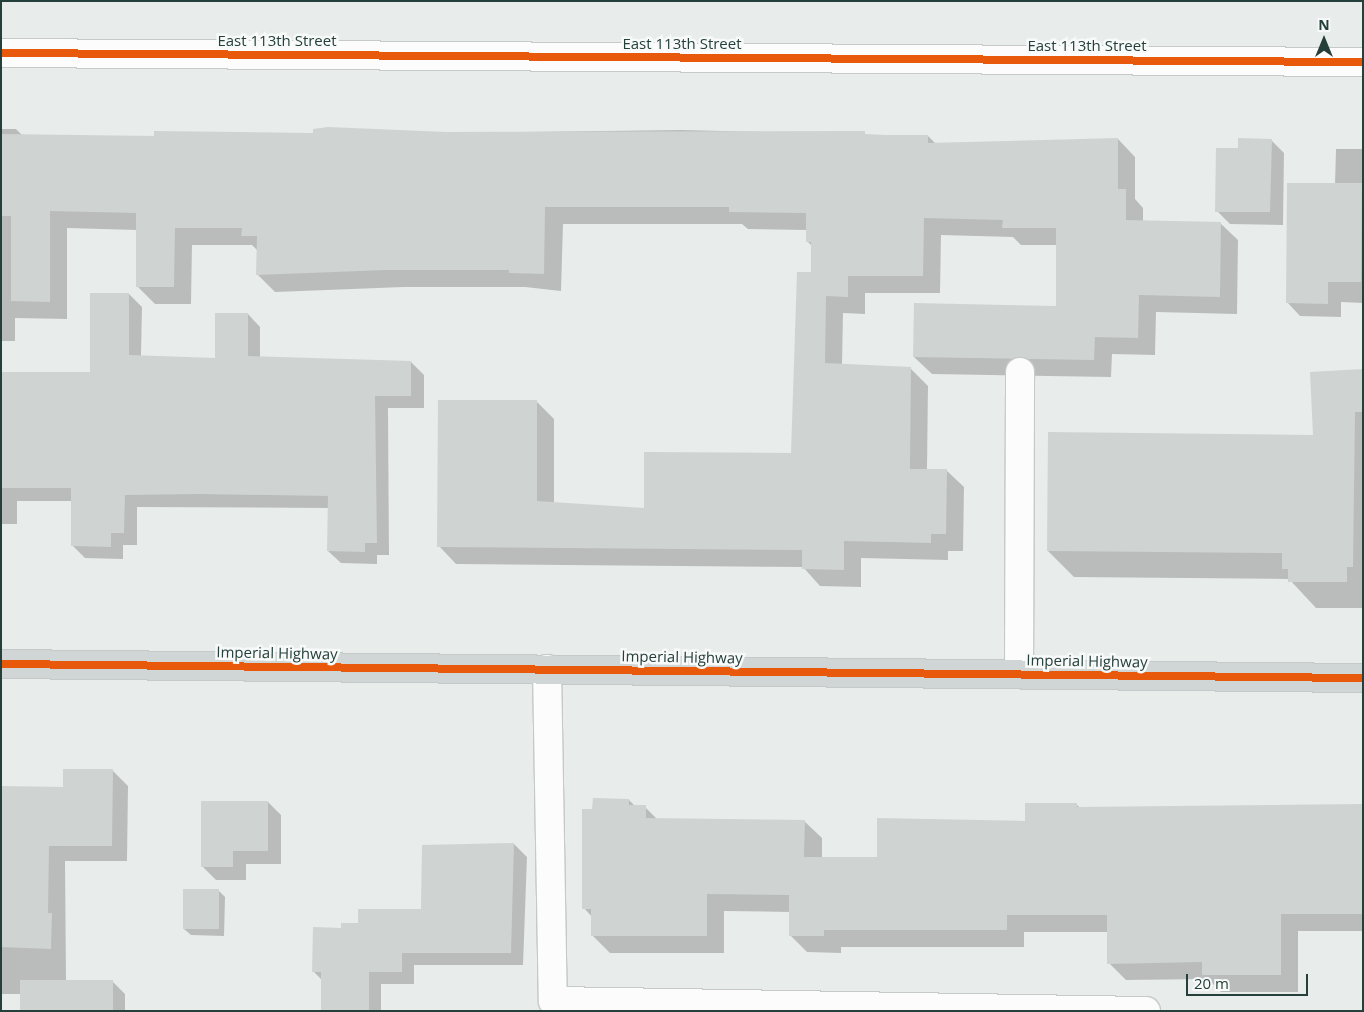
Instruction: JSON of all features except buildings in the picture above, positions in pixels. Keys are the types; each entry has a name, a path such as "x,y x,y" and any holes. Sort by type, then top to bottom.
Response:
{"main road":[{"name":"Imperial Highway","path":"1,664 1363,678"}],"street":[{"name":"East 113th Street","path":"1,53 1363,62"},
{"path":"1019,674 1020,372"},
{"path":"547,669 553,1001 1146,1011"}],"cycle path":[{"path":"1,53 1363,62"},
{"path":"1,664 1363,678"}]}
